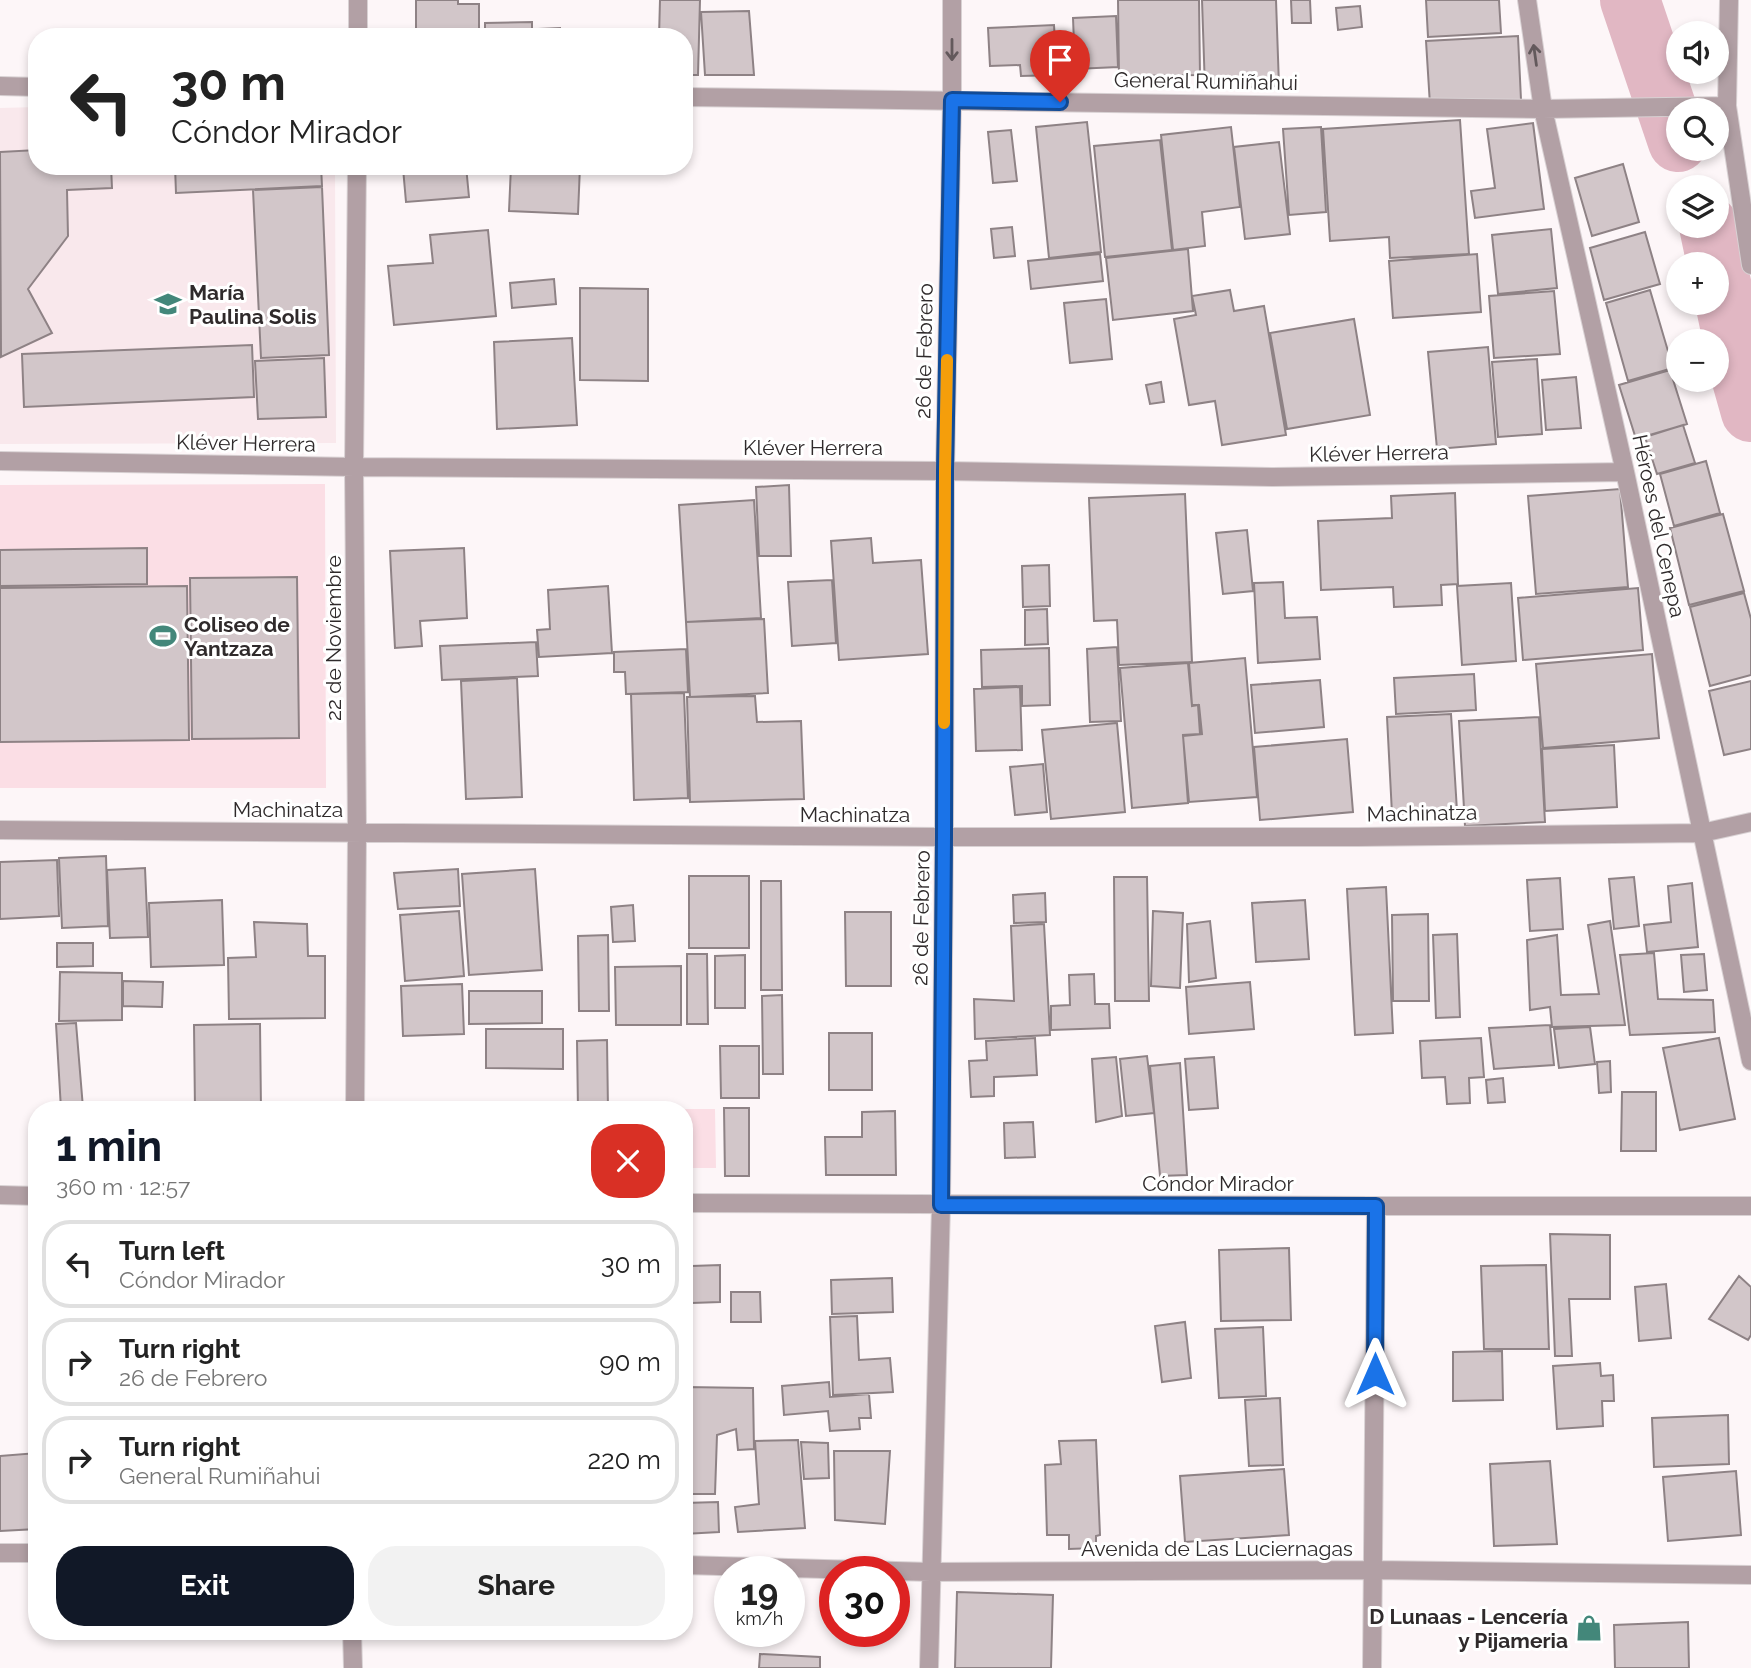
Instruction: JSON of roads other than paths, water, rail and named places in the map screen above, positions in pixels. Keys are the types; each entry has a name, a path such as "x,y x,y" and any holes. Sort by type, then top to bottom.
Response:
{"street":[{"path":"358,0 358,28"},
{"name":"26 de Febrero","path":"929,1668 941,1205 945,471 953,0"},
{"name":"Héroes del Cenepa","path":"1527,0 1543,109 1625,472 1751,1061"},
{"path":"1727,98 1728,0"},
{"path":"0,86 28,87"},
{"name":"General Rumiñahui","path":"693,97 1543,109 1666,107"},
{"path":"1729,119 1751,265"},
{"name":"22 de Noviembre","path":"355,1101 357,832 354,467 357,175"},
{"name":"Kléver Herrera","path":"0,461 1273,477 1625,472"},
{"name":"Machinatza","path":"0,830 944,837 1359,837 1702,832 1751,822"},
{"path":"0,1195 28,1196"},
{"name":"Cóndor Mirador","path":"693,1203 1751,1206"},
{"path":"1371,1668 1376,1206"},
{"path":"0,1553 28,1553"},
{"name":"Avenida de Las Luciernagas","path":"693,1565 931,1572 1373,1570 1751,1575"},
{"path":"352,1640 353,1668"}],"waterway":[{"path":"1630,0 1666,106"},
{"path":"1712,238 1740,373 1751,412"}],"place":[{"name":"María Paulina Solis","path":"168,304"},
{"name":"Coliseo de Yantzaza","path":"163,636"},
{"name":"D Lunaas - Lencería y Pijameria","path":"1589,1628"}]}
